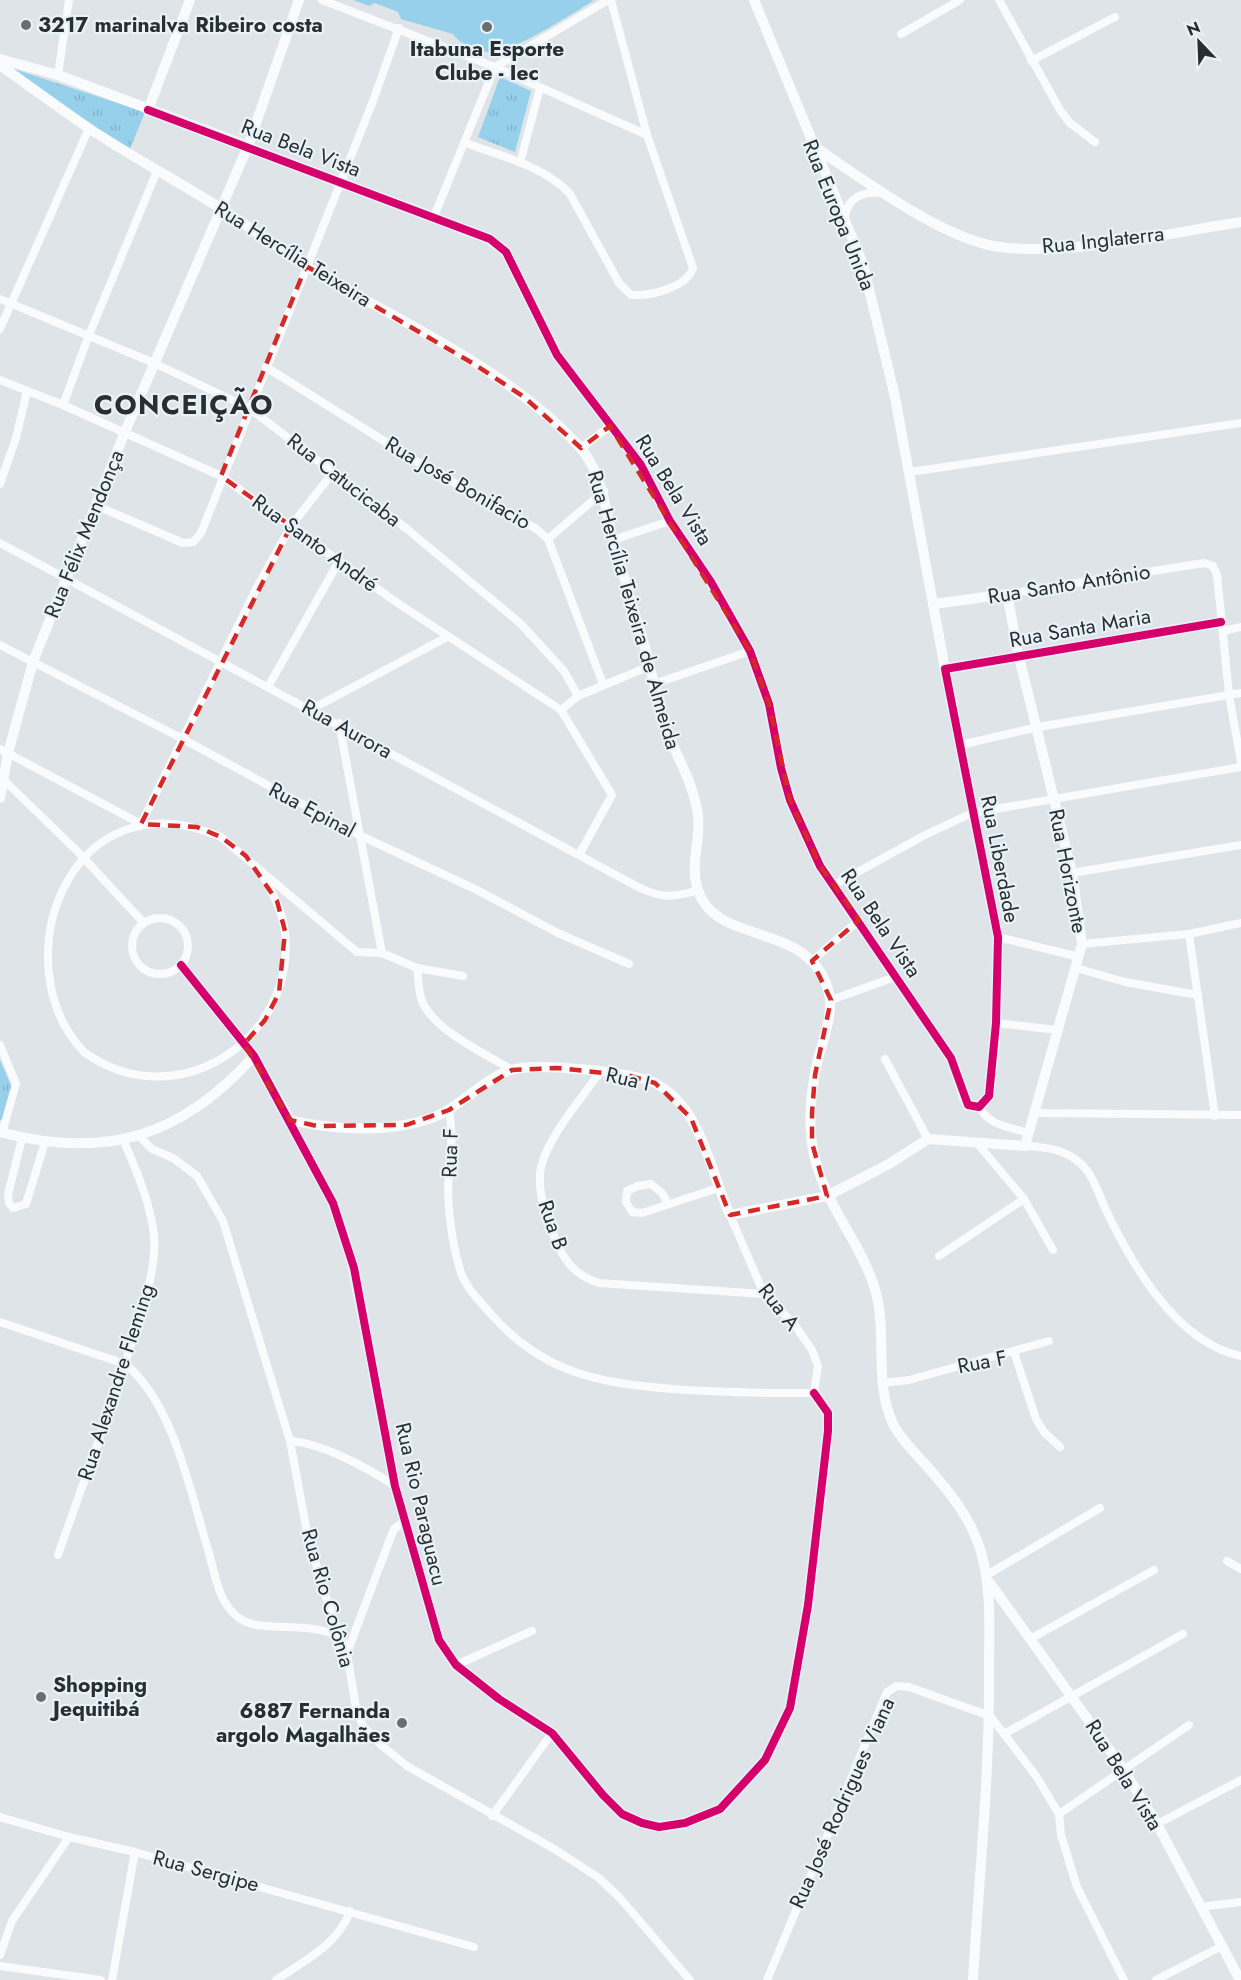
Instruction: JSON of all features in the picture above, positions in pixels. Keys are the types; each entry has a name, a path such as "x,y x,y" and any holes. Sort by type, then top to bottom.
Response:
{"main road":[{"path":"148,110 190,0"},
{"name":"Rua Félix Mendonça","path":"0,798 5,781 4,751 33,662 124,434 248,146 298,0"},
{"name":"Rua Europa Unida","path":"754,0 862,264 879,322 910,472"},
{"name":"Rua Bela Vista","path":"0,59 58,75 248,146"},
{"name":"Rua Hercília Teixeira","path":"0,65 88,128 221,208 306,266 474,364 524,397 580,448"},
{"name":"Rua Inglaterra","path":"812,144 883,193 947,228 976,241 999,247 1073,247 1241,222"},
{"name":"Rua Hercília Teixeira de Almeida","path":"580,448 599,476 613,540 671,746 694,795 700,822 693,866 697,891"},
{"name":"Rua Liberdade","path":"910,472 945,669"},
{"name":"Rua Santo Antônio","path":"934,604 1007,594"},
{"name":"Rua Horizonte","path":"1007,594 1019,657 1072,873 1082,944 1025,1146"},
{"name":"Rua Santa Maria","path":"945,669 1019,657"},
{"path":"697,891 705,906 722,919 739,928 770,936 794,948 812,961 823,976 831,1000 830,1021 814,1075 812,1143 826,1196 866,1265 876,1290 881,1320 882,1383 888,1412 899,1434 963,1510 980,1545 988,1579 990,1716 973,1980"},
{"path":"1,1133 45,1142 82,1143 139,1136 163,1127 197,1108 228,1083 254,1056"},
{"name":"Rua Rio Paraguacu","path":"254,1056 290,1120"},
{"name":"Rua I","path":"512,1070 558,1068 600,1072 656,1083 677,1099 691,1118 718,1188"},
{"name":"Rua F","path":"449,1110 481,1086 512,1070"},
{"path":"290,1120 317,1126 377,1127 406,1125 430,1119 449,1110"},
{"path":"730,1215 826,1196 889,1164 928,1140 1025,1146"},
{"name":"Rua A","path":"718,1188 730,1215"},
{"name":"Rua Bela Vista","path":"988,1579 1124,1770 1157,1824 1240,1980"}],"street":[{"path":"58,75 69,0"},
{"path":"322,0 495,67 647,135"},
{"path":"433,219 466,143 495,67 610,0 647,135 693,268 683,283 641,295 631,295 619,283 570,194 561,184 520,164 466,143"},
{"path":"901,34 960,0"},
{"path":"999,0 1031,61 1070,123 1095,142"},
{"path":"1031,61 1115,18"},
{"path":"95,505 183,543 193,542 201,533 221,476 373,101 399,28"},
{"path":"520,164 540,88"},
{"path":"0,329 88,128"},
{"name":"Rua Bela Vista","path":"248,146 490,239 506,252 548,341 641,465 670,521 711,582 750,651 770,704 781,768 790,800 820,866 859,920 895,977 918,1006 951,1058 963,1098 968,1104 979,1107"},
{"path":"63,405 88,335 157,171"},
{"path":"844,222 846,208 851,201 865,192 883,193"},
{"name":"Rua Catucicaba","path":"0,299 154,363 249,408 334,471 520,623 564,671 578,696"},
{"name":"Rua José Bonifacio","path":"266,367 419,463 535,528 548,539 603,684"},
{"name":"Rua Santo André","path":"0,380 63,405 221,476 447,637 561,710 612,795 579,855"},
{"path":"0,484 16,438 27,391"},
{"path":"910,472 1241,423"},
{"path":"580,448 610,426"},
{"path":"141,824 220,663 291,526 334,471"},
{"path":"548,539 603,491"},
{"path":"613,540 670,521"},
{"name":"Rua Aurora","path":"0,543 220,663 339,723 655,895 671,897 697,891"},
{"path":"268,687 339,561"},
{"name":"Rua Santo Antônio","path":"1007,594 1204,563 1213,566 1217,575 1221,622"},
{"path":"1221,622 1224,631 1229,695 1241,762"},
{"name":"Rua Santa Maria","path":"1019,657 1221,622"},
{"path":"1224,631 1241,627"},
{"path":"312,709 447,637"},
{"name":"Rua Epinal","path":"0,645 183,739 359,835 475,889 558,933 629,964"},
{"path":"654,684 750,651"},
{"path":"561,710 578,696 650,666"},
{"name":"Rua Liberdade","path":"945,669 998,937 996,1023 989,1096 979,1107"},
{"path":"960,745 1038,727 1241,693"},
{"path":"339,723 382,953"},
{"path":"4,751 141,824"},
{"path":"834,885 925,835 972,813 1241,767"},
{"path":"5,781 78,852 144,923"},
{"path":"71,859 78,852 118,830 141,824 165,823 197,827 221,837 246,856 262,874 357,952 382,953 417,968 463,976"},
{"path":"1072,873 1241,845"},
{"path":"47,1009 63,1033 84,1052 109,1066 137,1074 165,1076 194,1071 220,1060 244,1044 265,1020 279,993 286,962 285,931 277,901 262,874"},
{"path":"164,918 182,927 188,946 181,965 164,974 155,973 139,964 132,947 137,930 144,923 164,918"},
{"path":"812,961 859,920"},
{"path":"1082,944 1189,934 1241,923"},
{"path":"1189,934 1215,1116"},
{"path":"998,937 1078,963 1125,982 1198,995"},
{"name":"Rua Rio Paraguacu","path":"181,965 254,1056"},
{"path":"417,968 420,993 426,1009 441,1024 512,1070"},
{"path":"831,1000 895,977"},
{"path":"996,1023 1057,1030"},
{"path":"0,1045 16,1084 1,1133"},
{"path":"885,1059 928,1140"},
{"name":"Rua B","path":"600,1072 562,1127 548,1151 540,1173 541,1193 550,1228 571,1269 582,1278 599,1283 764,1294"},
{"path":"979,1107 984,1116 995,1124 1029,1133"},
{"name":"Rua F","path":"449,1110 453,1133 448,1191 461,1272 469,1289 505,1331 531,1350 566,1370 615,1384 727,1394 814,1393"},
{"path":"1035,1113 1241,1115"},
{"name":"Rua Rio Paraguacu","path":"290,1120 333,1203 346,1238 395,1486 439,1640 456,1665 499,1699 552,1733 603,1795 622,1814 642,1823 658,1827 685,1822 720,1809 765,1760 790,1708 808,1605 828,1431 828,1413 814,1393"},
{"name":"Rua Rio Colônia","path":"139,1136 152,1149 173,1158 197,1176 216,1206 247,1293 290,1441 307,1532 325,1595 347,1653 356,1708 363,1726 381,1745 407,1766 492,1816 556,1850 599,1878 620,1898 690,1980"},
{"path":"22,1138 8,1195 9,1203 14,1208 26,1204 45,1142"},
{"name":"Rua Alexandre Fleming","path":"58,1554 125,1364 153,1262 154,1236 141,1182 123,1139"},
{"path":"977,1143 1024,1199 1053,1250"},
{"path":"1025,1146 1047,1147 1071,1155 1081,1163 1091,1176 1106,1210 1143,1279 1183,1323 1224,1353 1241,1356"},
{"path":"668,1203 663,1193 651,1184 627,1191 626,1203 632,1212 642,1213 718,1188"},
{"path":"939,1256 1024,1199"},
{"name":"Rua A","path":"730,1215 764,1294 794,1324 812,1350 818,1366 814,1393"},
{"path":"0,1322 125,1364 143,1383 166,1421 215,1576 232,1611 249,1624 307,1626 326,1630 340,1637"},
{"path":"1014,1352 1049,1341"},
{"name":"Rua F","path":"882,1383 909,1380 1014,1352 1036,1419 1044,1432 1060,1447"},
{"path":"290,1441 304,1442 324,1449 395,1486"},
{"path":"988,1579 1100,1508"},
{"path":"347,1653 394,1529 406,1520"},
{"path":"1227,1561 1241,1569"},
{"path":"1030,1639 1154,1570"},
{"path":"456,1665 532,1631"},
{"path":"1004,1734 1183,1634"},
{"name":"Rua José Rodrigues Viana","path":"766,1980 887,1692 897,1686 909,1687 990,1716"},
{"path":"990,1716 1036,1776 1059,1815 1061,1835 1077,1887 1124,1980"},
{"path":"1059,1815 1189,1725"},
{"path":"492,1816 552,1733"},
{"path":"1157,1824 1241,1780"},
{"name":"Rua Sergipe","path":"0,1817 69,1837 135,1852 474,1947"},
{"path":"0,1955 12,1921 69,1837"},
{"path":"112,1980 135,1852"},
{"path":"1200,1907 1241,1902"},
{"path":"276,1980 330,1941 345,1926 350,1911"},
{"path":"1156,1980 1222,1946"},
{"path":"0,1966 101,1980"}],"highlighted area":[{"path":"306,266 474,364 524,397 581,448 610,426 750,651 769,704 790,800 820,866 859,920 812,961 831,1000 815,1075 812,1113 812,1143 827,1196 730,1215 691,1118 655,1083 630,1076 558,1068 512,1070 449,1110 406,1125 317,1126 290,1120 244,1044 265,1020 279,993 285,931 277,901 246,856 221,837 197,827 141,824 291,526 221,476"}],"green space":[{"name":"Itabuna Esporte Clube - Iec","path":"353,0 594,0 516,45 504,50 489,52 466,45 453,34 401,19 398,12 375,3 369,6"},
{"path":"11,68 145,112 130,149 89,128"},
{"path":"500,77 531,91 515,152 478,137"},
{"path":"0,1060 15,1095 8,1122 0,1120"}],"cycle path":[{"path":"148,110 490,239 506,252 557,355 641,465 670,521 711,582 750,651 769,704 781,768 790,800 820,866 951,1058 968,1105 979,1107 989,1096 996,1023 998,937 945,669 1221,622"},
{"path":"181,965 254,1056 333,1203 354,1268 395,1486 439,1640 456,1665 499,1699 552,1733 603,1795 622,1814 642,1823 659,1827 685,1823 720,1809 765,1760 790,1708 808,1605 828,1431 828,1413 814,1393"}],"place":[{"name":"3217 marinalva Ribeiro costa","path":"26,25"},
{"name":"Itabuna Esporte Clube - Iec","path":"487,27"},
{"name":"Shopping Jequitibá","path":"41,1697"},
{"name":"6887 Fernanda argolo Magalhães","path":"402,1723"}],"district":[{"name":"CONCEIÇÃO","path":"184,405"}]}
